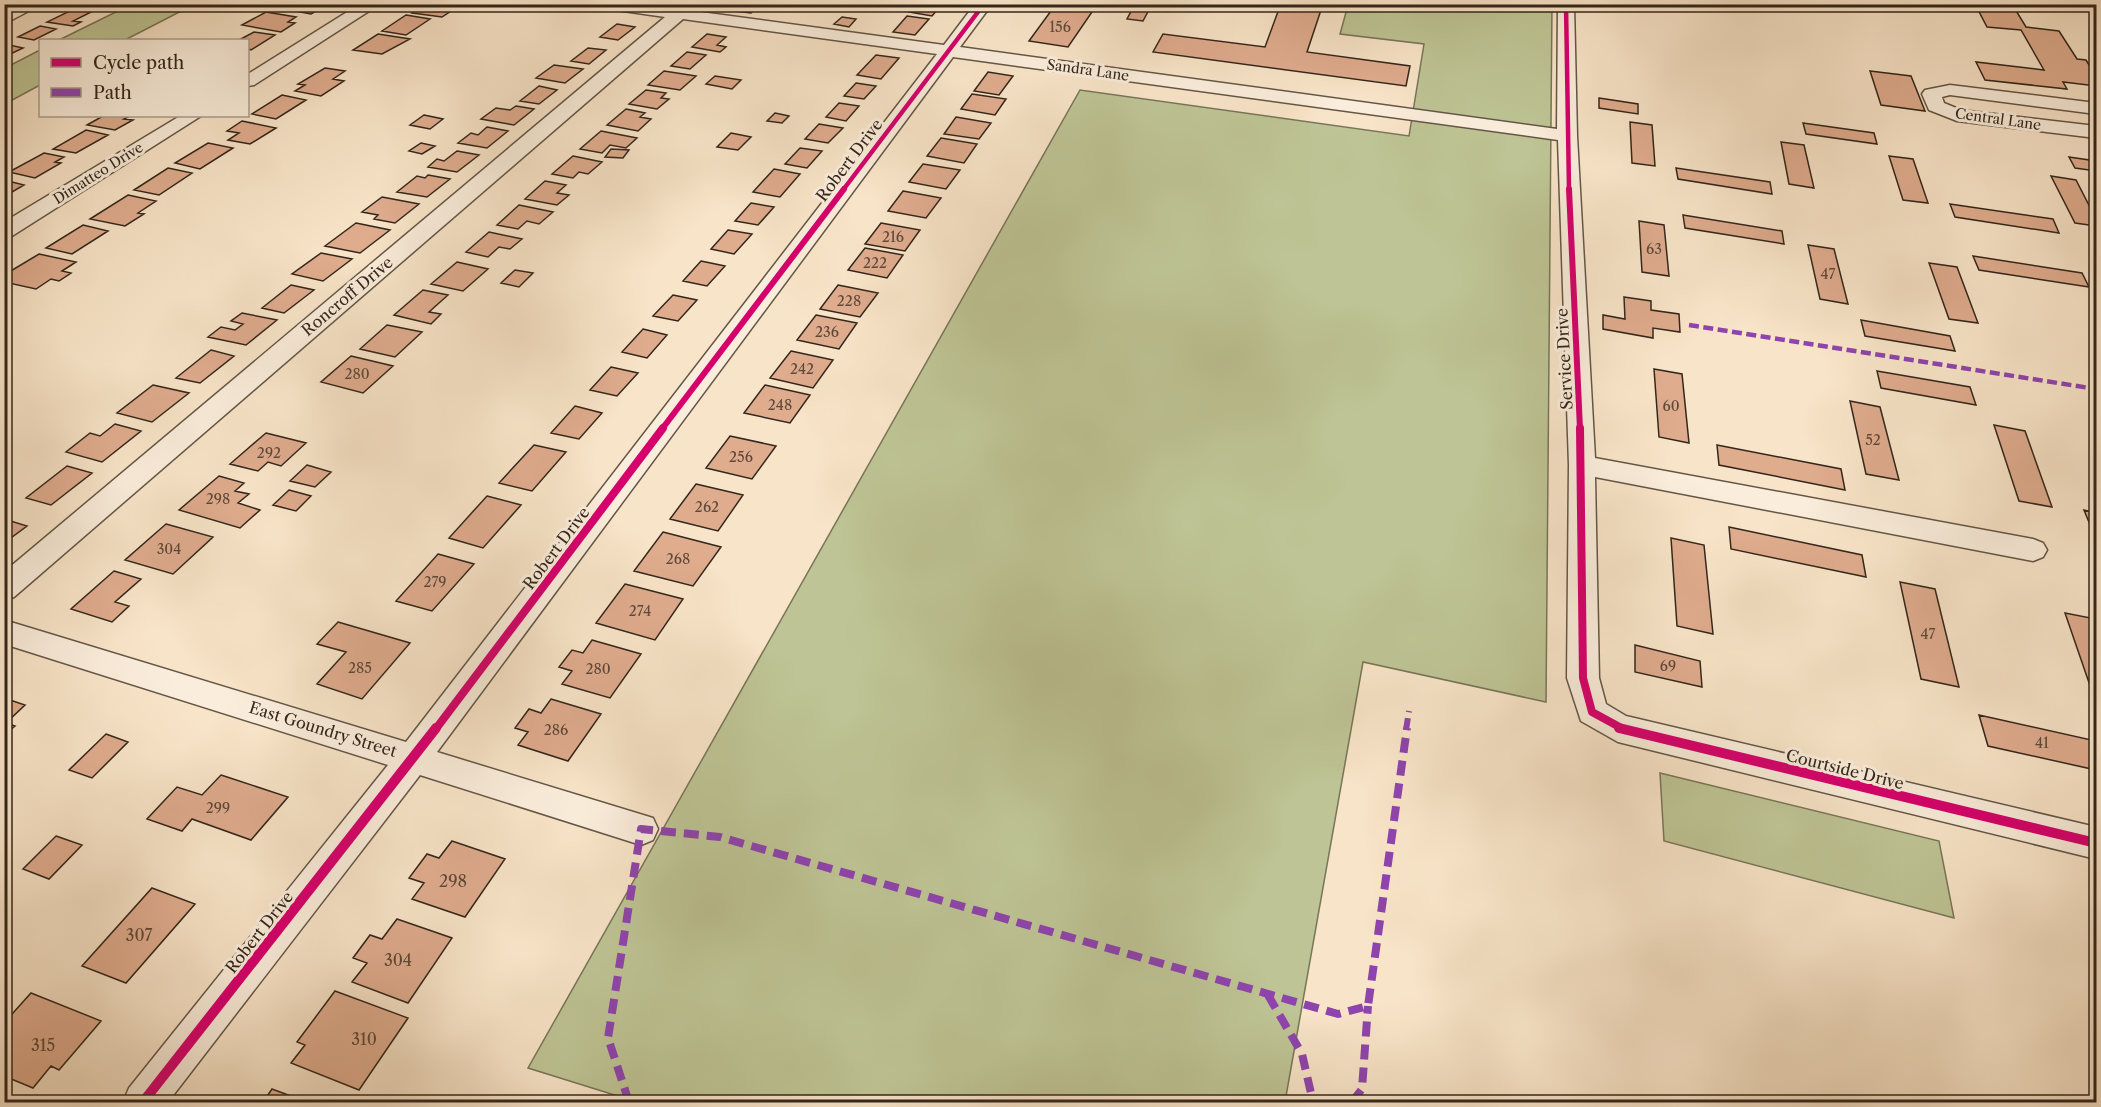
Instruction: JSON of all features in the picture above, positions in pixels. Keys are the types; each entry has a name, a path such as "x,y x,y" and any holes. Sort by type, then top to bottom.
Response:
{"street":[{"path":"4,19 34,4"},
{"path":"249,80 372,4"},
{"name":"Sandra Lane","path":"609,4 684,9 949,50 1567,136"},
{"name":"Robert Drive","path":"143,1102 414,757 984,4"},
{"name":"Service Drive","path":"1566,4 1567,136 1582,465 1583,678 1592,712"},
{"name":"Roncroff Drive","path":"4,588 684,9"},
{"name":"Central Lane","path":"2097,108 1950,90 1931,94 1936,106 1957,115 2097,132"},
{"name":"Dimatteo Drive","path":"4,231 190,117"},
{"path":"1582,465 2032,550"},
{"name":"East Goundry Street","path":"4,632 641,829"},
{"name":"Courtside Drive","path":"1592,712 1618,728 2097,843"}],"green space":[{"path":"130,5 193,5 127,39 61,39"},
{"path":"1348,5 1552,5 1546,702 1363,662 1285,1102 637,1102 528,1068 1080,90 1409,136 1424,44 1340,34"},
{"path":"39,51 39,86 5,104 5,68"},
{"path":"1660,773 1939,841 1954,918 1664,841"}],"building":[{"path":"285,4 328,4 311,14 278,8"},
{"path":"425,4 448,4 443,8 454,9 442,17 412,13"},
{"path":"742,4 772,4 760,5 751,13 734,11"},
{"path":"916,4 942,4 932,16 909,12"},
{"path":"1056,4 1094,9 1068,47 1029,41"},
{"path":"1135,4 1152,4 1143,21 1127,19"},
{"path":"1272,4 1323,4 1307,52 1410,66 1406,86 1153,52 1163,34 1265,47 1280,6"},
{"path":"1975,4 2012,4 2026,27 2059,31 2077,59 2086,60 2096,76 2096,86 2063,82 2067,89 1985,80 1976,62 2044,70 2021,30 1987,27"},
{"path":"80,6 97,9 73,21 81,22 73,26 47,22"},
{"path":"266,12 296,17 288,22 295,23 281,32 242,25"},
{"path":"406,15 430,19 406,35 382,31"},
{"path":"907,16 929,19 915,35 893,32"},
{"path":"842,17 856,19 849,27 834,24"},
{"path":"617,24 635,27 618,40 600,37"},
{"path":"40,26 56,29 34,40 18,37"},
{"path":"254,32 275,35 251,50 249,49 249,39 241,39"},
{"path":"378,34 410,39 382,54 353,50"},
{"path":"707,34 726,37 717,45 726,47 720,52 692,47"},
{"path":"5,44 23,48 4,57"},
{"path":"588,48 606,50 589,64 571,61"},
{"path":"687,52 706,55 690,69 671,66"},
{"path":"876,55 899,58 881,79 857,75"},
{"path":"554,65 583,69 565,83 536,78"},
{"path":"325,68 345,71 333,79 344,81 321,96 295,91 305,85 298,84"},
{"path":"664,71 696,76 680,90 648,85"},
{"path":"1870,71 1911,76 1925,111 1881,105"},
{"path":"988,72 1013,76 999,95 974,91"},
{"path":"715,76 741,80 732,89 706,84"},
{"path":"856,83 876,86 864,99 844,96"},
{"path":"539,86 557,90 539,104 520,101"},
{"path":"646,90 666,93 661,98 669,99 657,109 629,104"},
{"path":"972,94 1006,99 995,115 961,109"},
{"path":"282,95 306,100 276,119 252,114"},
{"path":"1599,98 1638,104 1638,114 1599,108"},
{"path":"839,103 859,106 846,121 826,117"},
{"path":"516,106 534,109 514,125 481,119 496,108 510,110"},
{"path":"626,109 645,113 640,117 651,119 638,131 607,125"},
{"path":"775,113 789,116 782,123 767,121"},
{"path":"424,115 443,119 430,129 410,125"},
{"path":"101,117 128,117 124,119 133,120 115,130 87,125"},
{"path":"956,117 991,123 979,139 944,134"},
{"path":"242,121 276,128 250,144 228,140 239,133 227,131"},
{"path":"1630,122 1652,125 1655,166 1632,163"},
{"path":"1803,123 1874,133 1877,144 1806,134"},
{"path":"819,124 843,128 828,143 805,139"},
{"path":"487,127 508,131 487,148 458,143 471,133 478,135"},
{"path":"86,130 108,135 76,153 53,149"},
{"path":"601,131 637,138 626,148 610,145 602,153 580,149"},
{"path":"731,133 751,137 738,150 717,147"},
{"path":"941,138 977,144 964,163 927,156"},
{"path":"1781,142 1804,145 1814,188 1789,184"},
{"path":"208,143 233,148 200,169 175,163"},
{"path":"421,143 435,146 422,154 409,151"},
{"path":"800,148 822,151 807,168 785,164"},
{"path":"611,149 629,150 623,158 605,157"},
{"path":"457,151 479,155 457,172 428,167 437,159 444,161"},
{"path":"44,153 64,157 55,162 61,163 35,178 9,172"},
{"path":"573,156 602,162 588,174 579,172 573,178 552,174"},
{"path":"1889,156 1913,159 1928,203 1903,200"},
{"path":"2069,157 2096,161 2096,171 2075,168"},
{"path":"923,164 960,170 946,189 909,182"},
{"path":"168,168 192,173 159,195 134,190"},
{"path":"1676,168 1770,182 1772,194 1678,179"},
{"path":"774,169 800,174 780,197 753,192"},
{"path":"428,175 450,179 427,197 397,192 417,176 425,178"},
{"path":"2051,176 2076,180 2096,219 2096,226 2075,223"},
{"path":"4,180 24,185 7,195 4,194"},
{"path":"545,181 566,185 557,193 569,195 557,205 525,199"},
{"path":"903,191 941,198 926,218 888,211"},
{"path":"128,195 156,201 138,213 144,214 125,226 90,219"},
{"path":"382,197 419,204 395,223 374,219 378,215 362,212"},
{"path":"751,203 774,207 758,225 735,221"},
{"path":"1950,204 2053,219 2059,233 1955,217"},
{"path":"519,205 553,212 539,224 527,221 518,229 497,225"},
{"path":"1683,215 1782,231 1784,244 1685,228"},
{"path":"1639,221 1664,225 1669,276 1642,272"},
{"path":"356,223 390,230 360,253 325,246"},
{"path":"881,223 920,230 905,251 865,244"},
{"path":"83,225 108,231 72,254 46,248"},
{"path":"728,230 752,234 734,254 711,249"},
{"path":"489,232 522,239 510,249 499,247 488,257 466,252"},
{"path":"1808,245 1834,249 1848,304 1820,299"},
{"path":"865,248 903,255 887,278 848,270"},
{"path":"321,253 352,259 323,281 292,274"},
{"path":"39,254 76,262 62,271 71,273 59,281 51,279 36,289 4,282 4,275"},
{"path":"1973,256 2082,273 2089,287 1979,270"},
{"path":"701,261 725,266 707,286 683,281"},
{"path":"457,262 488,269 463,291 431,284"},
{"path":"1929,263 1957,267 1978,323 1949,319"},
{"path":"515,270 533,273 519,287 501,283"},
{"path":"291,285 314,290 284,313 262,308"},
{"path":"838,285 878,293 860,317 820,309"},
{"path":"423,290 448,295 429,312 441,314 431,324 394,315"},
{"path":"673,295 697,300 678,321 653,316"},
{"path":"1624,297 1651,301 1651,310 1679,314 1680,332 1653,328 1653,338 1603,329 1603,315 1625,319"},
{"path":"242,313 277,320 246,345 208,337 221,327 235,330 243,324 231,321"},
{"path":"816,315 857,323 839,349 797,340"},
{"path":"1861,320 1950,336 1955,351 1865,336"},
{"path":"387,325 422,332 395,357 360,349"},
{"path":"643,329 667,335 647,358 622,352"},
{"path":"211,350 234,356 200,383 176,378"},
{"path":"791,351 833,360 813,388 770,378"},
{"path":"351,356 393,366 363,393 321,382"},
{"path":"611,367 638,373 617,396 590,390"},
{"path":"1654,369 1682,374 1689,443 1659,437"},
{"path":"1877,371 1970,387 1976,405 1881,388"},
{"path":"153,385 189,393 152,422 117,413"},
{"path":"765,385 810,395 790,423 744,413"},
{"path":"1850,401 1880,407 1899,480 1866,474"},
{"path":"575,406 602,413 579,439 551,433"},
{"path":"115,424 141,431 102,462 66,452 90,433 100,436"},
{"path":"1994,425 2025,431 2052,507 2019,501"},
{"path":"266,433 306,443 281,466 268,462 258,471 230,464"},
{"path":"730,436 776,446 752,479 706,468"},
{"path":"534,445 566,452 532,491 499,483"},
{"path":"1717,445 1841,469 1845,490 1719,465"},
{"path":"307,465 331,472 315,487 290,481"},
{"path":"67,466 92,473 51,505 26,498"},
{"path":"219,476 244,483 235,491 249,494 238,503 260,510 240,528 179,510"},
{"path":"696,484 743,495 718,531 670,519"},
{"path":"289,490 311,496 296,511 273,505"},
{"path":"487,496 521,505 483,548 449,538"},
{"path":"2084,510 2096,513 2096,533 2093,532"},
{"path":"4,519 27,526 4,543"},
{"path":"166,524 213,537 173,574 125,560"},
{"path":"1729,527 1862,555 1866,577 1731,549"},
{"path":"663,532 721,547 693,586 634,571"},
{"path":"1671,538 1704,545 1713,634 1677,626"},
{"path":"438,554 474,564 432,611 396,601"},
{"path":"114,571 141,579 115,602 129,606 112,622 71,609"},
{"path":"1900,582 1935,589 1959,687 1921,679"},
{"path":"625,584 683,599 655,640 596,623"},
{"path":"2065,613 2096,619 2096,703"},
{"path":"338,622 410,643 362,699 317,684 346,652 317,644"},
{"path":"592,640 641,654 610,698 562,684 572,671 559,667 572,650 583,653"},
{"path":"1635,645 1700,661 1702,687 1635,672"},
{"path":"4,698 25,705 6,723 15,726 4,735"},
{"path":"551,699 601,714 568,761 518,745 528,732 515,728 529,709 541,713"},
{"path":"1979,715 2096,741 2096,770 1988,746"},
{"path":"106,734 128,742 92,778 69,770"},
{"path":"221,775 288,797 251,840 192,819 182,831 147,819 177,787 202,795"},
{"path":"56,836 82,845 49,879 23,869"},
{"path":"452,841 505,859 465,917 412,899 424,883 409,878 427,854 439,858"},
{"path":"152,888 195,904 126,983 82,966"},
{"path":"397,919 452,938 408,1003 352,982 367,963 353,958 370,935 382,939"},
{"path":"335,991 408,1018 359,1090 291,1063 305,1045 297,1042"},
{"path":"31,993 101,1021 59,1070 51,1066 33,1088 4,1076 4,1023"},
{"path":"272,1089 307,1102 263,1102"}],"marked path":[{"path":"1689,325 2096,389"},
{"path":"629,1102 608,1038 641,829 720,837 1338,1014 1368,1006 1409,711"},
{"path":"1268,995 1302,1054 1313,1102"},
{"path":"1352,1102 1362,1089 1368,1006"}],"cycle path":[{"path":"143,1102 414,757 984,4"},
{"path":"1566,4 1567,136 1582,465 1583,678 1592,712 1618,728 2096,843"}]}
